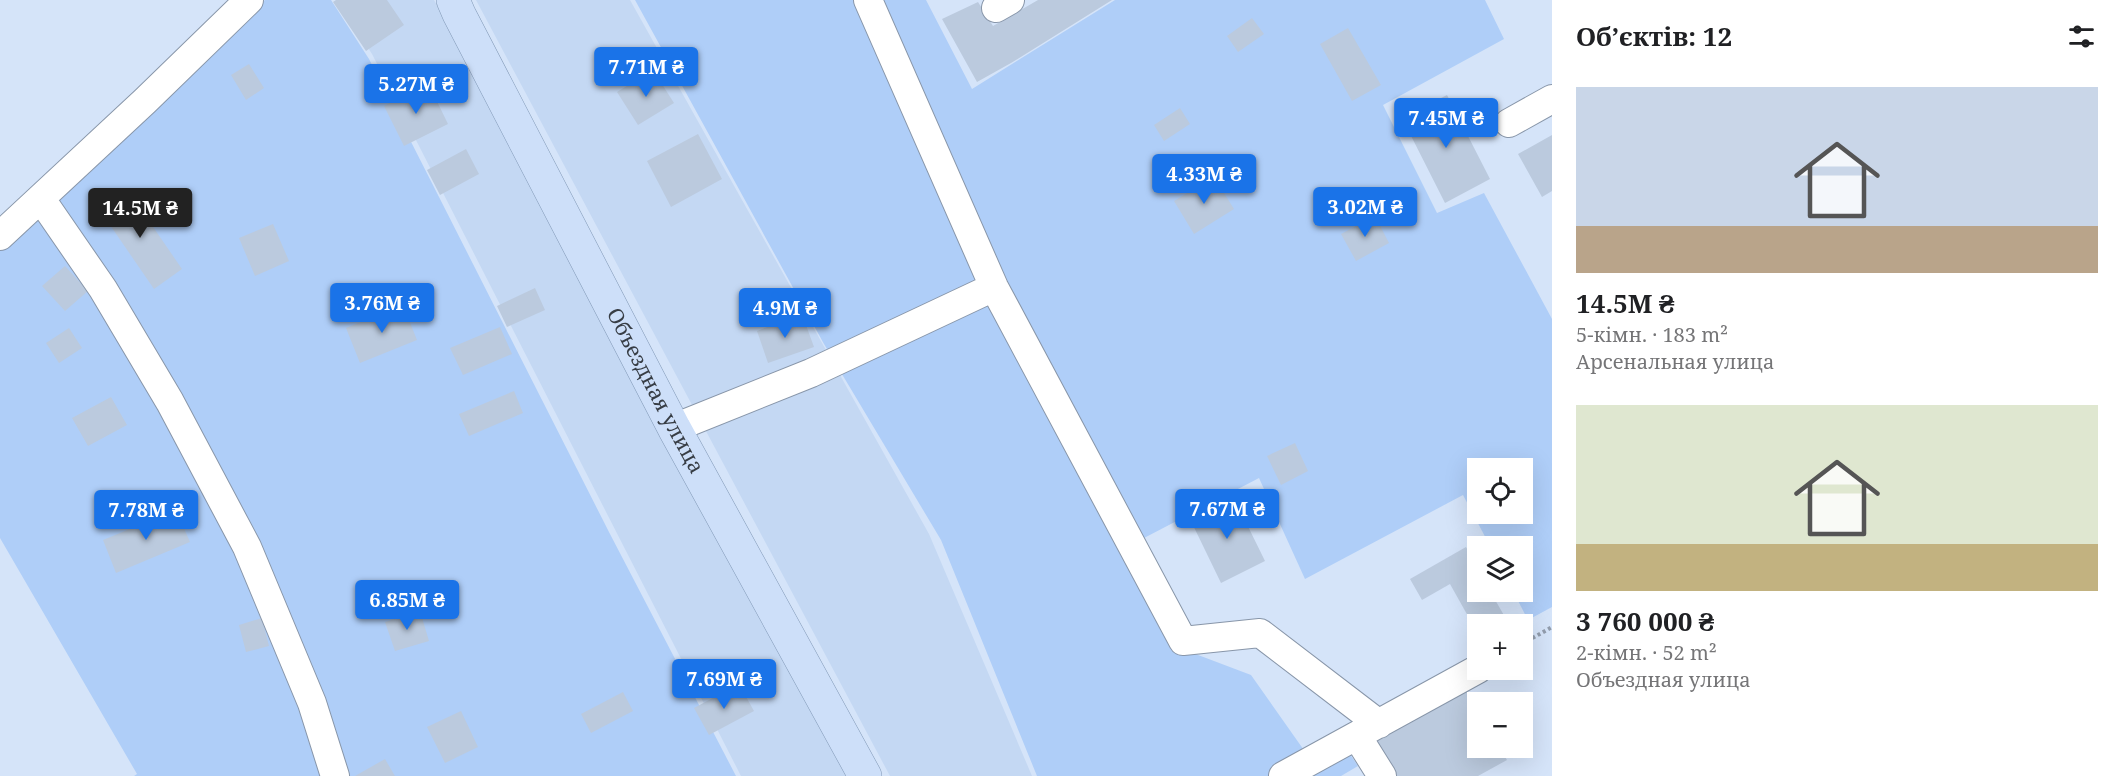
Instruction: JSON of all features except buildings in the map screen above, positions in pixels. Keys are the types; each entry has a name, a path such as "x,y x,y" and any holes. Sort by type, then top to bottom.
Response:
{"main road":[{"name":"Объездная улица","path":"453,0 674,428 865,776"}],"street":[{"path":"0,236 41,200 249,0"},
{"path":"868,0 994,287 1183,641 1260,633 1368,730 1382,776"},
{"path":"1509,123 1552,99"},
{"path":"41,200 115,310 170,402 247,547 312,703 335,776"},
{"path":"674,428 811,373 994,287"},
{"path":"1283,776 1467,675"}],"path":[{"path":"1533,638 1552,627"}],"shaded area":[{"path":"265,0 331,0 369,59 610,534 736,776 134,776 137,774 0,538 0,251"},
{"path":"337,0 434,0 855,776 741,776 372,54"},
{"path":"476,0 630,0 929,534 1032,776 890,776"},
{"path":"635,0 926,0 972,89 1115,0 1485,0 1504,39 1383,105 1437,213 1484,193 1552,319 1552,607 1533,617 1533,614 1525,614 1519,602 1533,602 1533,536 1485,536 1478,524 1533,524 1533,458 1467,458 1467,503 1463,495 1305,579 1259,478 1123,549 1169,644 1251,675 1313,763 1345,747 1358,766 1341,776 1037,776 941,540 824,344"}]}
